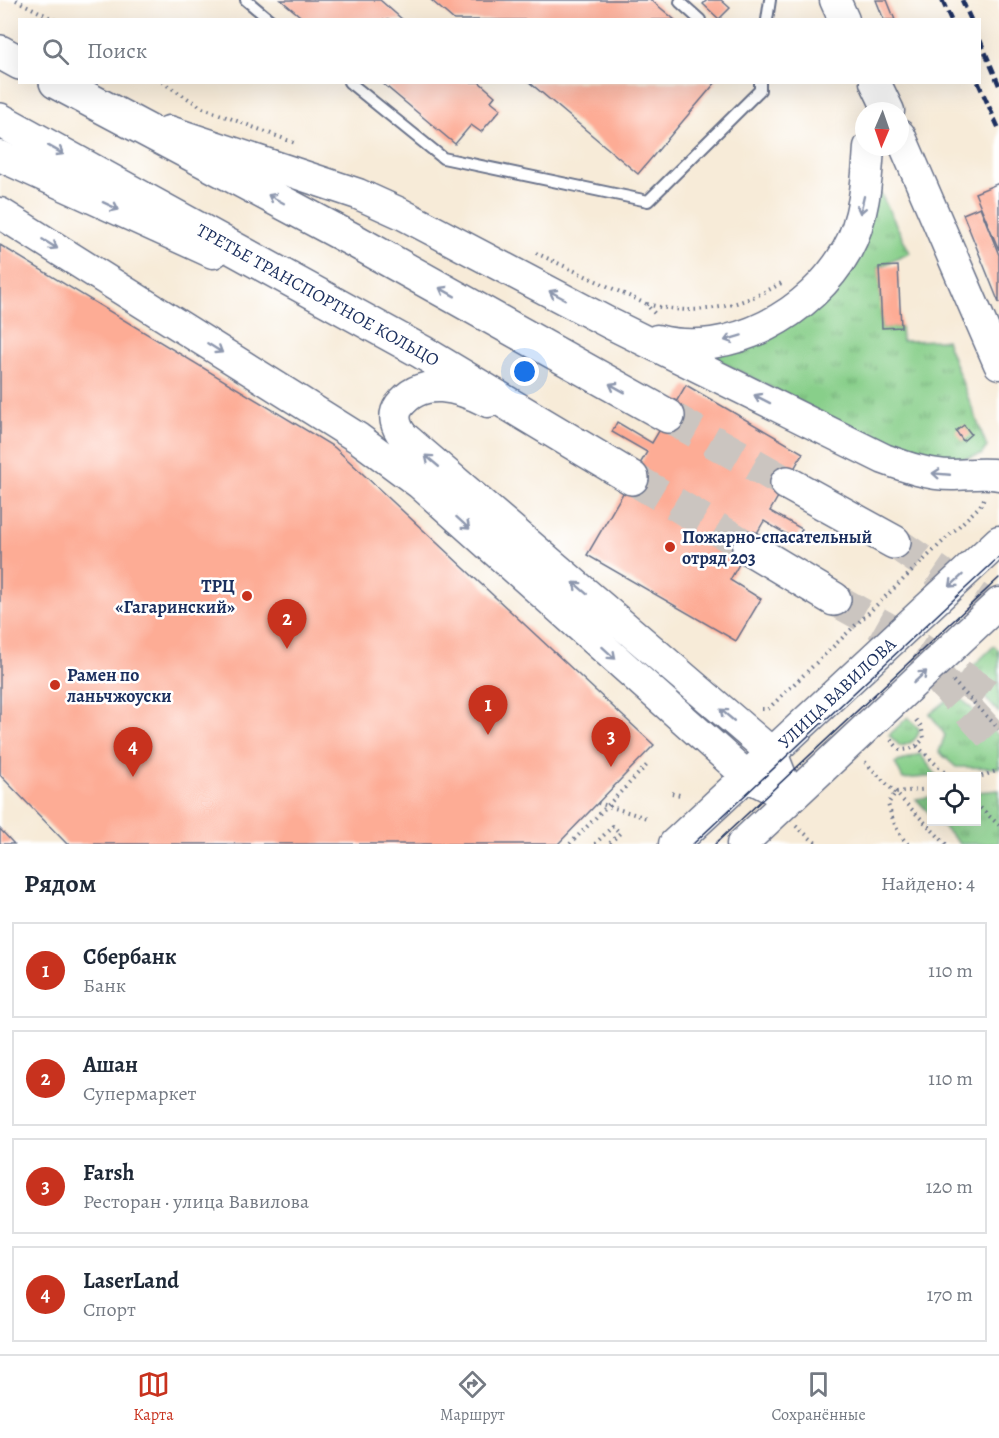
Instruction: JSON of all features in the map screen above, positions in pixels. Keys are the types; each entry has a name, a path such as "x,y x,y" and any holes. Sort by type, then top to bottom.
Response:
{"main road":[{"path":"835,0 843,18"},
{"path":"0,52 18,62"},
{"path":"60,84 355,241 668,416"},
{"path":"870,84 870,102"},
{"path":"876,84 885,102"},
{"path":"108,110 358,194 400,213 609,322 884,459 927,473 992,478"},
{"name":"ТРЕТЬЕ ТРАНСПОРТНОЕ КОЛЬЦО","path":"0,120 377,327 632,478"},
{"path":"0,156 377,327"},
{"path":"609,322 659,340 684,345 721,341 750,333 781,318 824,281 848,249 864,195 868,156"},
{"path":"909,156 999,364"},
{"path":"0,213 390,460 747,776 791,810"},
{"path":"562,436 476,396 453,388 436,386 411,393 397,410 395,420 403,436 772,753 791,810"},
{"path":"787,483 894,542"},
{"name":"УЛИЦА ВАВИЛОВА","path":"674,844 999,541"},
{"path":"749,548 834,599"},
{"path":"742,844 791,810 999,603"}],"lane":[{"path":"246,0 268,18"},
{"path":"767,18 770,0"},
{"path":"681,1 698,18"},
{"path":"351,84 443,158 648,201 760,90 760,84"}],"path":[{"path":"16,0 52,18"},
{"path":"165,84 203,108"},
{"path":"646,304 668,310 699,311 727,307 755,296 789,277"},
{"path":"758,710 768,709 980,506 992,478"},
{"path":"952,680 999,729"},
{"path":"888,737 900,750 909,750 917,746 924,738 921,726 913,717"},
{"path":"917,746 943,772"},
{"path":"864,761 946,844"},
{"path":"570,844 648,764"},
{"path":"981,776 999,770"},
{"path":"896,792 927,789"},
{"path":"896,792 888,804 902,839 908,844"},
{"path":"672,794 680,795"},
{"path":"598,803 647,818"},
{"path":"981,809 999,825"},
{"path":"791,810 817,844"},
{"path":"595,844 613,826 620,833 609,844"}],"green space":[{"path":"877,186 910,253 879,267 882,328 901,327 902,341 946,340 987,447 981,455 954,460 932,459 889,448 704,353 785,327"},
{"path":"994,646 999,650 999,713 964,675"},
{"path":"956,693 999,736 999,768 956,767 939,752 945,735 930,714"},
{"path":"908,717 919,729 919,733 913,741 900,746 889,735"},
{"path":"920,754 934,772 927,772 927,777 903,779 895,763"},
{"path":"999,790 999,844 960,844 942,826 981,826 981,792"},
{"path":"927,798 927,811 916,799"}],"building":[{"path":"281,0 380,0 401,18 303,18"},
{"path":"431,0 651,0 673,18 452,18"},
{"path":"707,0 721,0 730,8 718,18 703,4"},
{"path":"876,0 887,0 894,18 883,18"},
{"path":"383,84 481,84 495,96 491,101 501,109 481,132 471,125 455,144"},
{"path":"531,84 714,84 638,174"},
{"path":"999,183 999,250 975,193"},
{"path":"980,207 999,255 999,303 963,214"},
{"name":"ТРЦ «Гагаринский»","path":"0,245 334,447 654,745 558,844 67,844 0,775"},
{"path":"898,266 901,327 882,328 879,267"},
{"path":"686,385 803,453 770,511 802,529 796,540 764,521 730,580 761,599 736,641 587,555 647,452 612,432 617,422 652,443"},
{"path":"964,425 971,434 963,441 956,431"},
{"path":"0,829 14,844 0,844"}],"tunnel":[{"path":"668,416 787,483"},
{"path":"632,478 749,548"},
{"path":"894,542 999,614"},
{"path":"834,599 900,636 999,702"},
{"path":"936,675 999,744"}],"tram line":[{"path":"693,844 999,557"},
{"path":"715,844 999,578"}],"railway":[{"path":"942,0 950,18"},
{"path":"962,0 970,18"},
{"path":"981,42 999,85"},
{"path":"979,84 999,129"}],"place":[{"name":"Пожарно-спасательный отряд 203","path":"670,547"},
{"name":"ТРЦ «Гагаринский»","path":"247,596"},
{"name":"Ашан","path":"287,649"},
{"name":"Рамен по ланьчжоуски","path":"55,685"},
{"name":"Сбербанк","path":"488,735"},
{"name":"Farsh","path":"611,767"},
{"name":"LaserLand","path":"133,777"}]}
